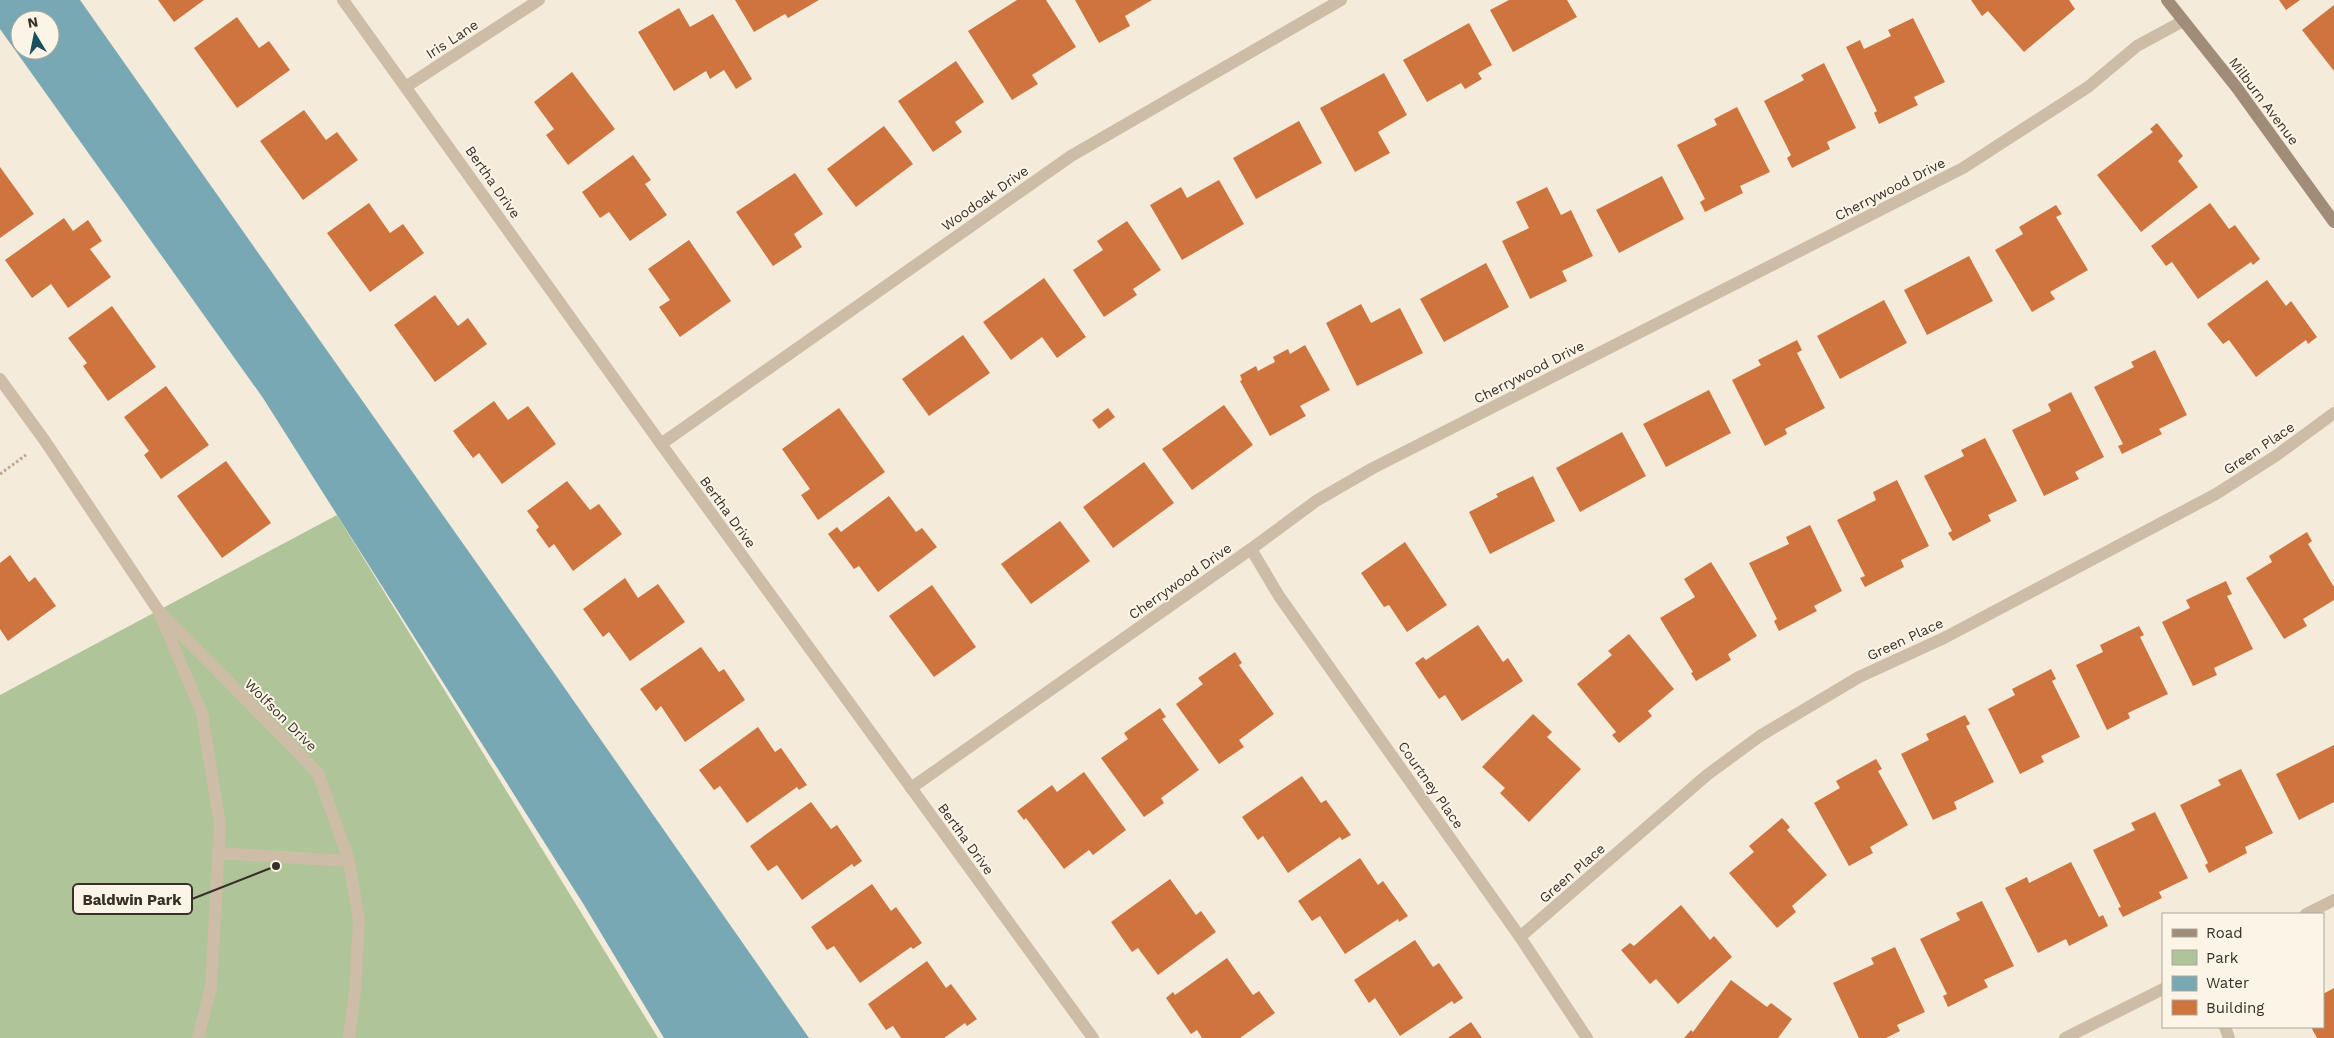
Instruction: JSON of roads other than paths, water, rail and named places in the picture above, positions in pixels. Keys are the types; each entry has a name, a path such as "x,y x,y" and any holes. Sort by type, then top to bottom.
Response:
{"main road":[{"name":"Milburn Avenue","path":"2167,0 2237,88 2334,222"}],"street":[{"name":"Bertha Drive","path":"344,0 661,444 1093,1038"},
{"name":"Iris Lane","path":"407,86 539,0"},
{"name":"Woodoak Drive","path":"661,444 1071,156 1341,0"},
{"name":"Cherrywood Drive","path":"911,788 1251,549 1316,501 1373,468 1963,168 2088,87 2137,46 2183,22"},
{"name":"Wolfson Drive","path":"0,379 45,441 158,610 202,713 220,825 211,987 198,1038"},
{"name":"Green Place","path":"1520,937 1707,775 1760,736 1859,678 1944,638 2216,494 2277,455 2334,413"},
{"name":"Courtney Place","path":"1251,549 1279,596 1520,937 1588,1038"},
{"name":"Wolfson Drive","path":"158,610 318,773 349,861 360,920 356,991 349,1038"},
{"path":"218,853 349,861"},
{"path":"2308,913 2334,900"},
{"path":"2065,1038 2162,990"}],"water":[{"path":"0,0 80,0 809,1038 664,1038 584,905 263,398 22,60 60,60 60,10 10,10 10,43 0,29"}],"place":[{"name":"Baldwin Park","path":"276,866"}]}
